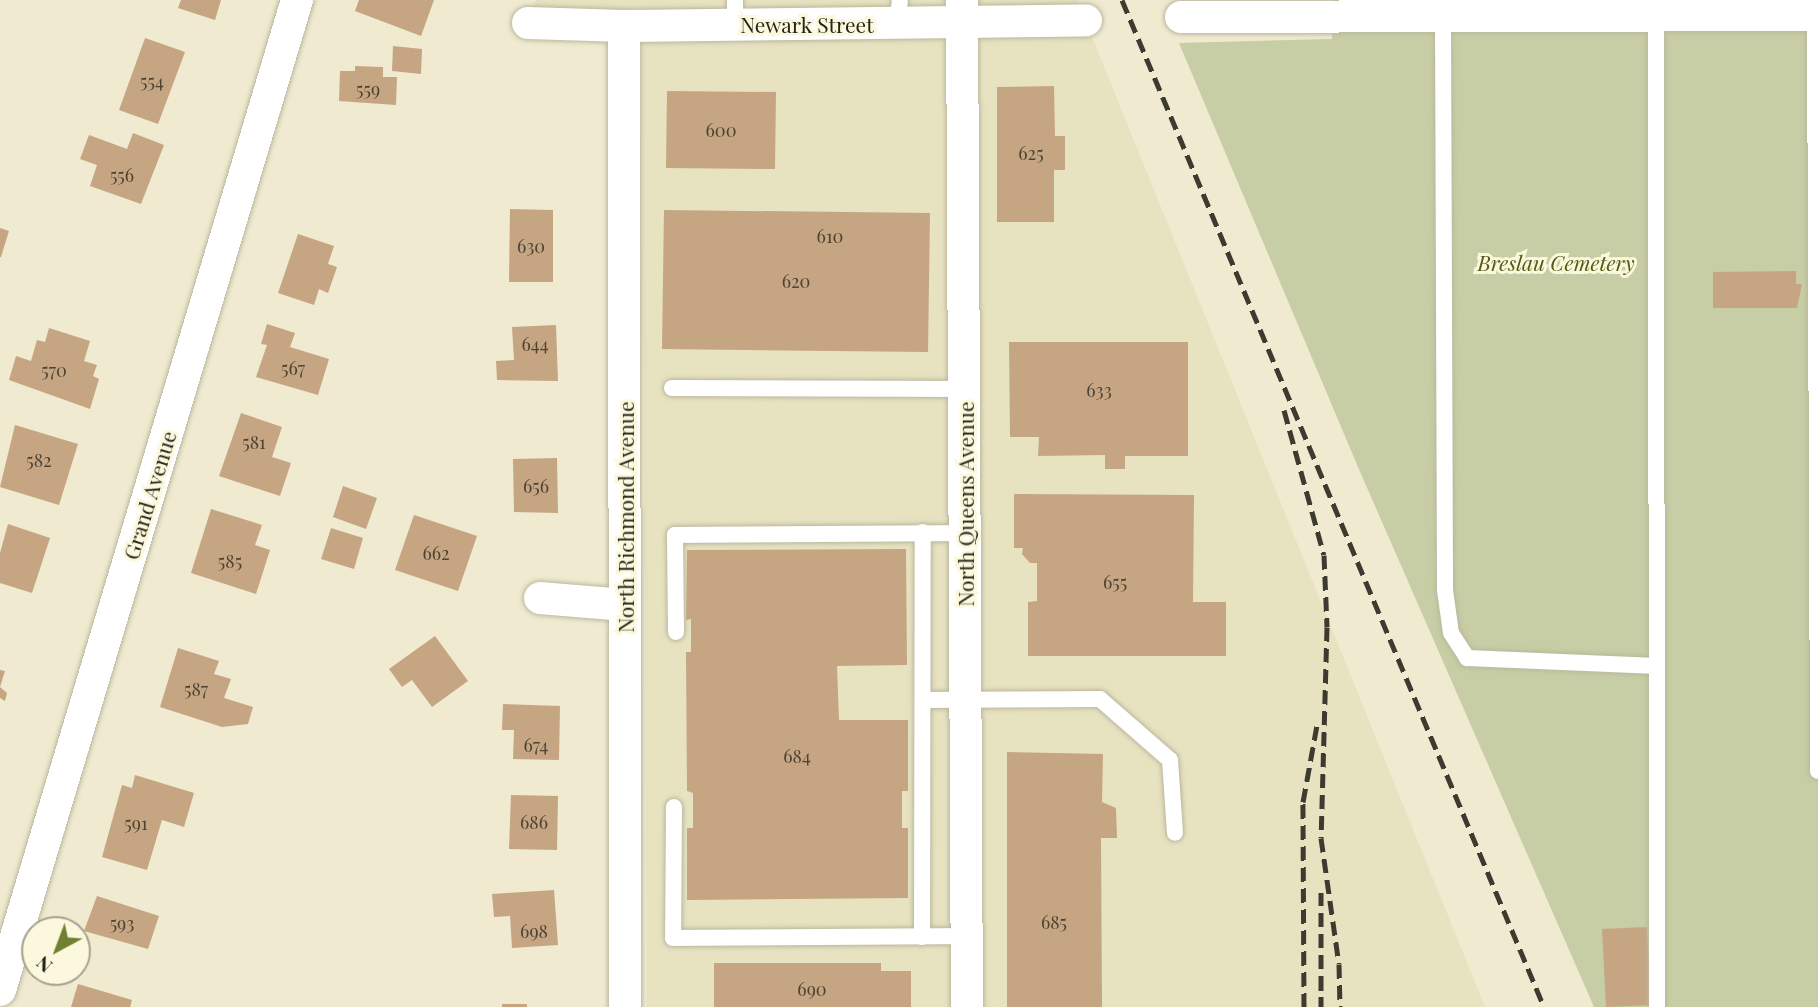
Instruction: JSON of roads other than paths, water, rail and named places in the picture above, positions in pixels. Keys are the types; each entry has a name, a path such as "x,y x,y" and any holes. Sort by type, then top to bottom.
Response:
{"street":[{"name":"Grand Avenue","path":"0,990 297,0"},
{"path":"1181,17 1309,7 1443,15 1530,7 1656,15 1816,15"},
{"name":"Newark Street","path":"528,23 624,26 735,12 962,11 1086,20"},
{"name":"North Queens Avenue","path":"962,11 967,1007"},
{"name":"North Richmond Avenue","path":"624,26 625,1007"},
{"path":"540,598 625,605"}],"lane":[{"path":"1443,15 1445,576 1451,632 1467,658 1657,666"},
{"path":"1656,15 1657,1007"},
{"path":"1816,15 1818,771"},
{"path":"672,388 964,389"},
{"path":"922,937 923,532"},
{"path":"676,632 675,535 965,533"},
{"path":"923,700 966,702 1100,699 1170,760 1175,833"},
{"path":"674,807 673,939 967,936"}],"railway":[{"path":"1122,0 1544,1007"},
{"path":"1284,410 1324,555 1327,627 1321,838 1339,964 1340,1007"},
{"path":"1304,1007 1303,802 1317,725"},
{"path":"1321,892 1321,1007"}],"park label":[{"name":"Breslau Cemetery","path":"1556,262"}]}
